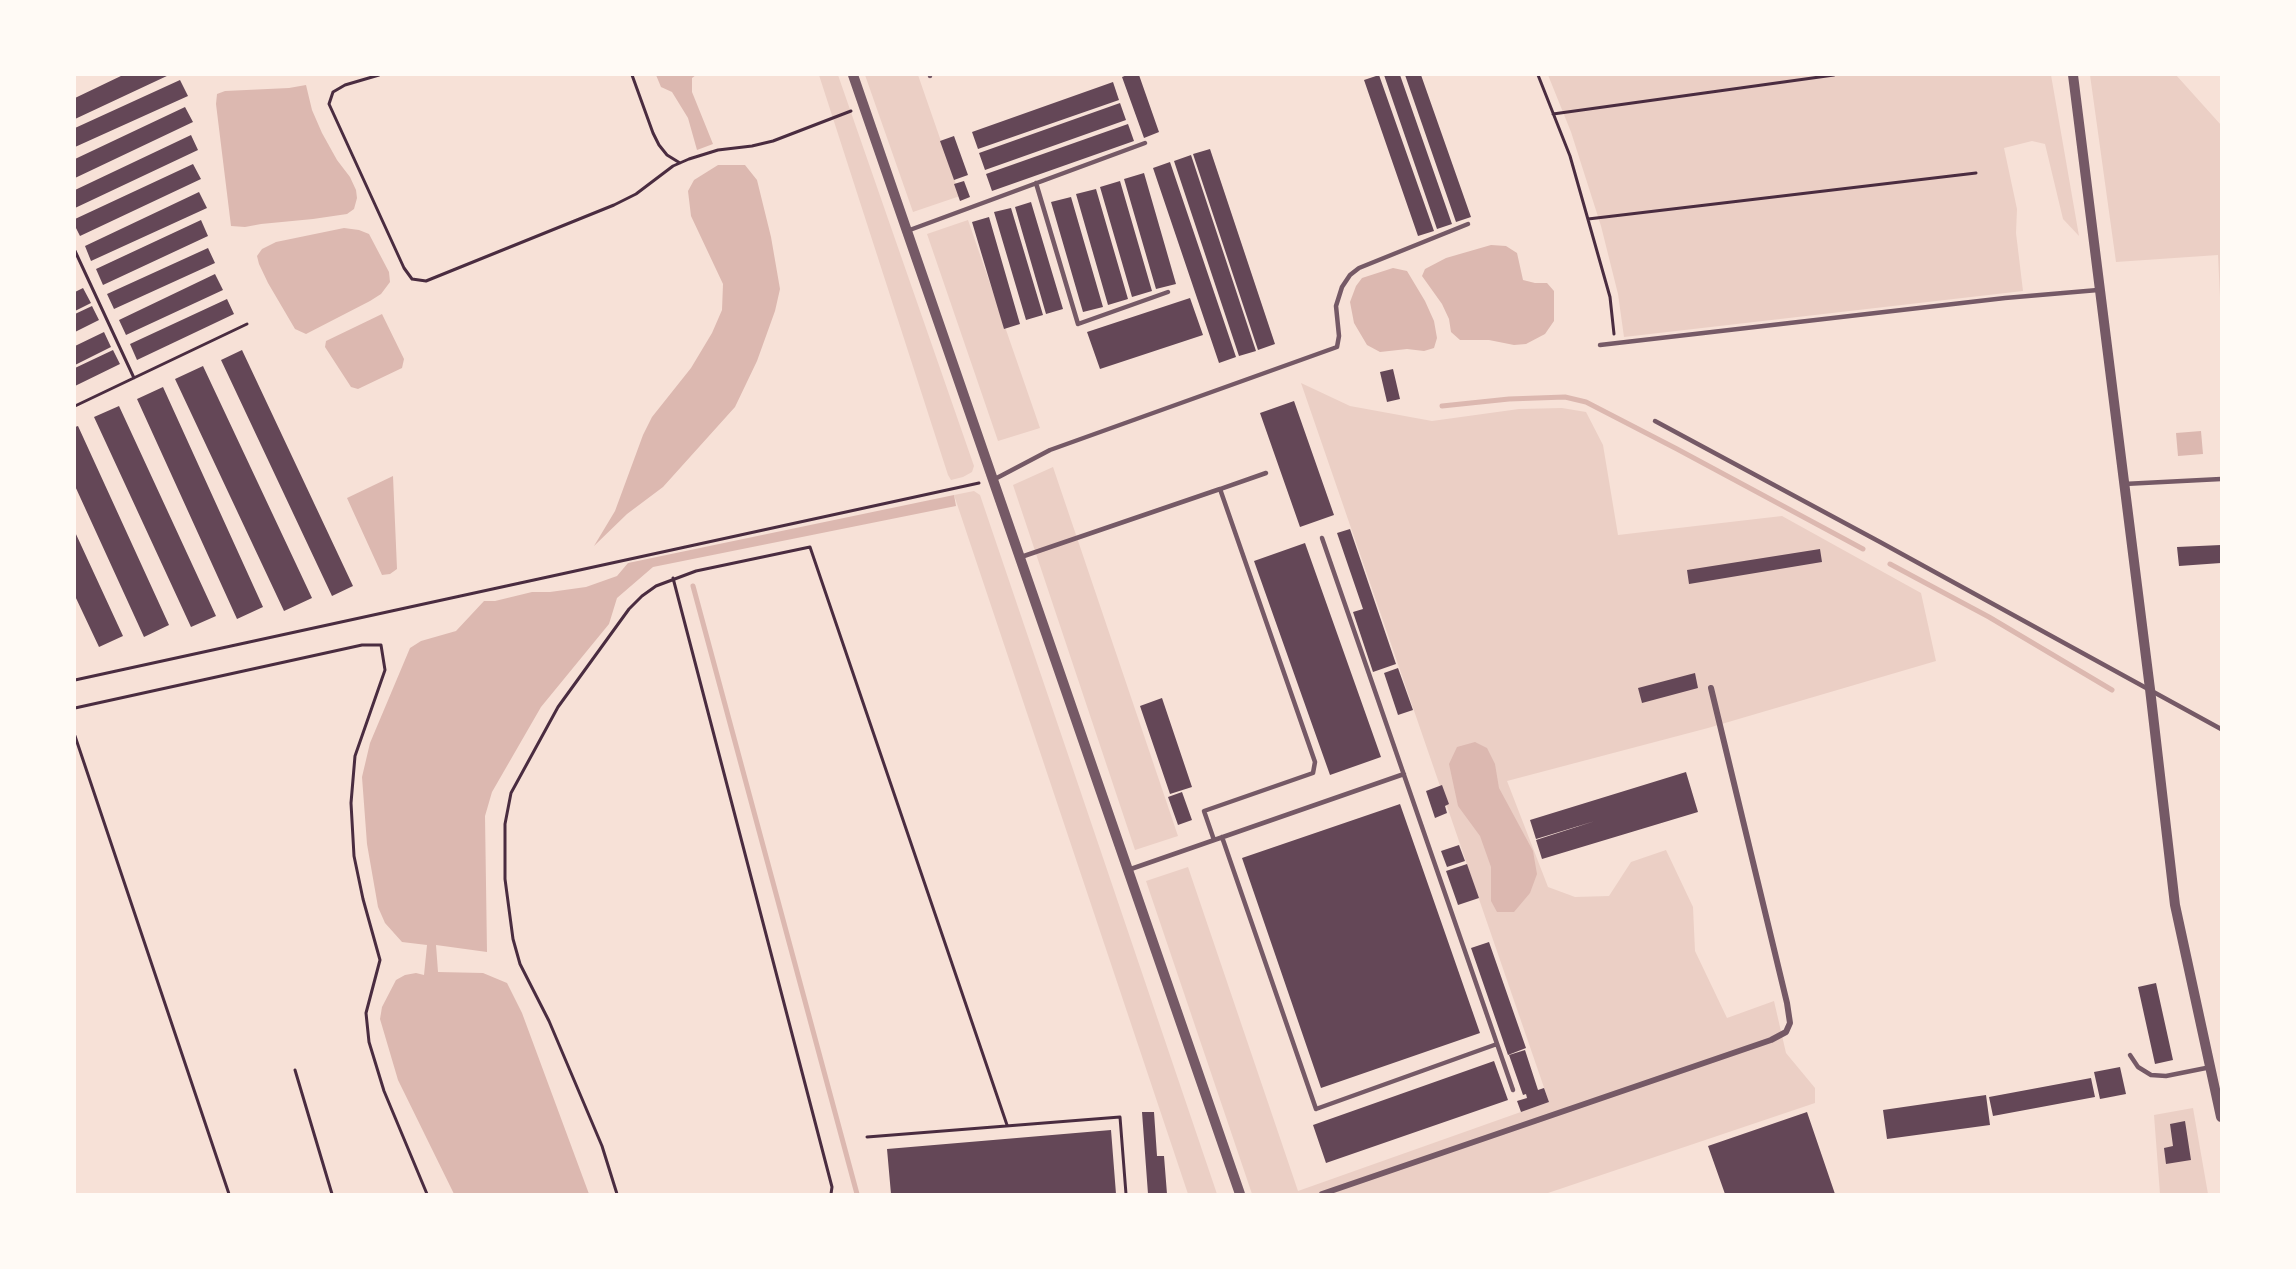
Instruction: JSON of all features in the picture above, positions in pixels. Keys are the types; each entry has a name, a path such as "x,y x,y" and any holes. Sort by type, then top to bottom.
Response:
{"street":[{"path":"853,75 1240,1194"},
{"path":"2073,75 2175,905 2221,1117"},
{"path":"1322,1194 1760,1044 1786,1032 1790,1023 1787,1003 1711,688"}],"lane":[{"path":"907,231 1145,143"},
{"path":"1036,183 1078,324 1168,292"},
{"path":"993,480 1050,450 1337,347 1339,336 1336,306 1342,287 1350,275 1359,268 1468,224"},
{"path":"1600,345 2005,298 2099,290"},
{"path":"1655,421 2221,729"},
{"path":"1020,558 1266,473"},
{"path":"2124,484 2221,479"},
{"path":"1214,840 1204,811 1313,773 1315,762 1220,489"},
{"path":"1322,538 1513,1090"},
{"path":"1128,870 1404,774"},
{"path":"1222,837 1316,1109 1497,1044"},
{"path":"2130,1055 2138,1067 2151,1075 2166,1076 2211,1067"}],"path":[{"path":"379,75 345,85 333,92 329,104 404,268 412,279 426,281 614,205 636,194 680,163 718,150 752,147 773,141 863,106"},
{"path":"632,75 652,134 667,155 680,163"},
{"path":"1538,75 1570,156 1610,297 1615,343"},
{"path":"1553,114 1834,75"},
{"path":"1588,219 1976,173"},
{"path":"75,250 134,378"},
{"path":"75,406 247,324"},
{"path":"75,680 993,480"},
{"path":"617,1194 602,1146 549,1021 520,964 515,947 505,879 505,824 511,793 558,707 629,609 656,586 696,570 810,547 1007,1125"},
{"path":"673,578 832,1187 831,1194"},
{"path":"75,708 362,645 381,645 385,670 355,756 351,802 354,856 380,960 366,1013 369,1042 384,1091 427,1194"},
{"path":"75,736 229,1194"},
{"path":"295,1070 332,1194"},
{"path":"867,1137 1120,1118 1126,1194"}],"shaded area":[{"path":"656,75 696,75 692,78 692,92 713,144 697,150 688,118 672,92 661,87"},
{"path":"819,75 838,75 974,466 972,472 963,477 951,480 948,475"},
{"path":"865,75 918,75 960,196 913,212"},
{"path":"1548,75 2051,75 2079,236 2063,219 2045,144 2032,141 2004,148 2017,209 2016,233 2023,291 1624,337 1618,294 1601,226 1571,132"},
{"path":"2090,75 2176,75 2221,125 2221,318 2218,255 2116,262"},
{"path":"306,85 312,110 322,133 356,190 357,198 354,209 347,214 313,219 245,227 231,226 216,104 217,94 225,91"},
{"path":"718,165 745,165 757,180 771,237 780,289 775,311 757,361 735,407 663,487 627,514 594,546 615,511 652,417 691,368 712,333 722,310 723,284 691,216 688,191 694,180"},
{"path":"968,220 1040,428 998,441 927,234"},
{"path":"344,228 369,234 389,272 390,282 381,294 370,301 306,334 295,329 268,283 257,256 262,249 276,242"},
{"path":"1491,245 1506,246 1517,253 1523,280 1547,283 1554,291 1554,321 1545,334 1526,344 1460,340 1451,332 1449,319 1442,304 1422,276 1425,269 1446,258"},
{"path":"1393,268 1407,271 1425,301 1434,321 1437,338 1434,348 1424,351 1407,349 1380,352 1367,345 1354,323 1350,302 1356,286 1362,278"},
{"path":"382,314 404,359 402,368 358,389 351,387 325,347 326,341"},
{"path":"1301,383 1350,406 1432,421 1519,409 1562,408 1586,412 1603,445 1618,535 1782,516 1921,593 1936,661 1708,728 1507,781 1548,887 1575,897 1609,896 1631,862 1666,850 1693,907 1695,951 1727,1018 1774,1001 1786,1053 1815,1088 1815,1103 1545,1194 1252,1194 1146,881 1188,867 1298,1191 1549,1102"},
{"path":"2201,431 2203,454 2178,456 2176,433"},
{"path":"1053,467 1178,836 1135,850 1013,485"},
{"path":"393,476 397,569 390,574 382,575 347,498"},
{"path":"974,491 980,495 1217,1194 1188,1194 954,495"},
{"path":"954,495 956,506 653,567 617,598 609,624 541,707 492,792 485,816 487,952 436,945 438,972 483,973 507,983 522,1013 589,1194 454,1194 398,1080 380,1019 382,1007 396,980 416,973 424,975 427,945 402,942 385,923 378,907 367,844 362,777 370,743 410,648 421,641 456,631 484,601 495,601 532,592 586,587 617,576 628,563"},
{"path":"1475,742 1487,748 1495,764 1499,788 1533,851 1537,874 1530,893 1514,912 1497,912 1491,901 1491,867 1480,836 1458,806 1449,764 1457,747"},
{"path":"2193,1108 2208,1194 2160,1194 2154,1115"}],"building":[{"path":"123,75 169,75 75,119 75,98"},
{"path":"1139,75 1159,132 1144,138 1122,77"},
{"path":"1379,75 1434,231 1418,236 1364,80"},
{"path":"1384,75 1400,75 1452,224 1437,229"},
{"path":"1405,75 1421,75 1471,217 1456,222"},
{"path":"180,80 188,96 75,147 75,128"},
{"path":"1113,82 1119,100 978,149 972,132"},
{"path":"1120,103 1126,120 985,170 979,153"},
{"path":"185,107 193,122 75,178 75,159"},
{"path":"1128,124 1134,141 992,191 986,174"},
{"path":"191,135 198,150 75,208 75,190"},
{"path":"954,136 968,175 954,180 940,141"},
{"path":"1210,149 1275,344 1258,350 1193,154"},
{"path":"1191,155 1256,351 1239,356 1174,161"},
{"path":"1170,162 1236,357 1219,363 1153,168"},
{"path":"193,164 201,179 80,236 75,226 75,219"},
{"path":"1144,173 1176,284 1156,289 1124,179"},
{"path":"964,181 970,197 960,201 954,184"},
{"path":"1120,181 1152,291 1132,297 1100,187"},
{"path":"1096,189 1128,299 1108,305 1076,194"},
{"path":"199,192 207,208 91,261 85,246"},
{"path":"1071,197 1103,307 1083,312 1051,202"},
{"path":"1031,202 1063,309 1046,314 1015,207"},
{"path":"1011,208 1043,315 1026,320 994,212"},
{"path":"989,217 1020,324 1004,329 972,222"},
{"path":"201,220 208,236 103,285 96,269"},
{"path":"208,248 215,263 114,309 107,294"},
{"path":"215,274 223,290 126,335 119,320"},
{"path":"83,288 91,303 75,311 75,292"},
{"path":"1190,298 1203,335 1100,369 1087,332"},
{"path":"227,299 234,314 137,360 130,344"},
{"path":"92,306 99,320 75,332 75,314"},
{"path":"104,332 111,347 75,365 75,346"},
{"path":"113,350 120,364 75,386 75,368"},
{"path":"242,350 353,586 332,596 221,360"},
{"path":"203,366 312,598 284,611 175,379"},
{"path":"1393,369 1400,399 1387,402 1380,372"},
{"path":"163,387 263,607 237,619 137,399"},
{"path":"1294,401 1334,515 1300,527 1260,413"},
{"path":"119,406 216,616 191,627 94,417"},
{"path":"78,426 169,625 144,637 75,486 75,427"},
{"path":"1350,529 1396,664 1373,672 1353,612 1363,609 1337,533"},
{"path":"75,532 123,636 99,647 75,596"},
{"path":"1305,543 1381,757 1330,775 1254,561"},
{"path":"2221,545 2221,563 2179,566 2177,547"},
{"path":"1820,549 1822,562 1689,584 1687,570"},
{"path":"1398,668 1413,710 1398,715 1384,673"},
{"path":"1695,673 1698,688 1642,703 1638,688"},
{"path":"1162,698 1192,787 1170,794 1140,706"},
{"path":"1686,772 1698,812 1542,859 1536,840 1595,821 1536,839 1530,820"},
{"path":"1442,785 1449,804 1445,806 1447,813 1435,818 1426,791"},
{"path":"1182,792 1192,820 1178,825 1168,797"},
{"path":"1400,804 1480,1033 1321,1088 1242,858"},
{"path":"1459,845 1465,861 1447,867 1441,851"},
{"path":"1467,864 1479,898 1458,905 1446,871"},
{"path":"1489,942 1526,1048 1508,1055 1471,948"},
{"path":"2156,983 2173,1060 2155,1064 2138,987"},
{"path":"1525,1050 1538,1090 1544,1088 1549,1102 1521,1112 1517,1101 1527,1098 1526,1094 1523,1095 1509,1055"},
{"path":"1494,1061 1508,1100 1326,1163 1313,1125"},
{"path":"2120,1067 2126,1094 2100,1099 2094,1072"},
{"path":"2091,1078 2095,1097 1993,1116 1989,1097"},
{"path":"1986,1095 1990,1125 1887,1139 1883,1110"},
{"path":"1142,1112 1154,1112 1157,1156 1164,1156 1167,1194 1148,1194"},
{"path":"1807,1112 1835,1194 1725,1194 1708,1146"},
{"path":"2185,1121 2191,1160 2166,1164 2164,1148 2173,1146 2170,1124"},
{"path":"1111,1130 1116,1194 891,1194 887,1149"}],"waterway":[{"path":"1442,406 1509,399 1565,397 1586,402 1863,549"},
{"path":"1890,564 1989,617 2112,690"},
{"path":"693,586 857,1194"}]}
